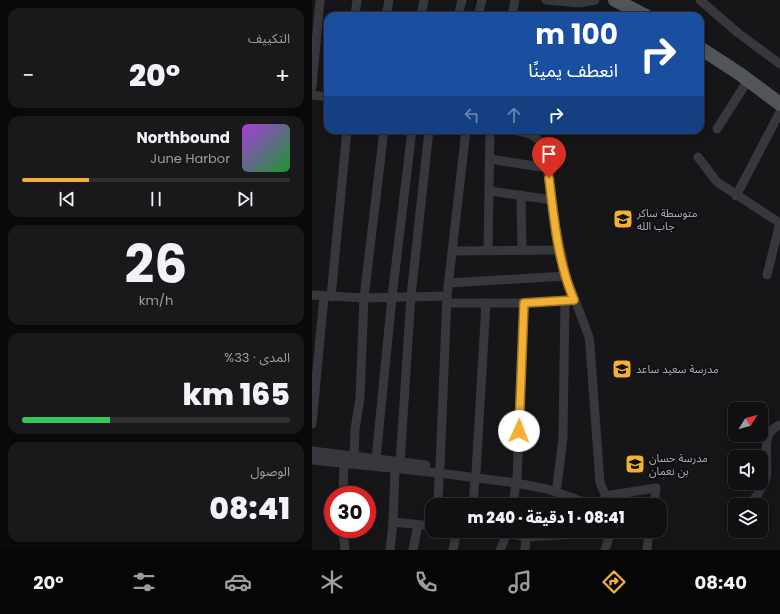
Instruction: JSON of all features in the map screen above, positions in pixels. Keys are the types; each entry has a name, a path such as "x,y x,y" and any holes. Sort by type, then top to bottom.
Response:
{"main road":[{"path":"615,0 638,12"},
{"path":"704,51 748,80 780,104"}],"street":[{"path":"312,87 320,0"},
{"path":"355,12 356,0"},
{"path":"387,12 389,0"},
{"path":"421,12 424,0"},
{"path":"459,12 462,0"},
{"path":"479,12 482,0"},
{"path":"513,12 515,0"},
{"path":"546,0 580,3 595,0"},
{"path":"700,0 738,33 780,64"},
{"path":"717,129 748,80"},
{"path":"312,95 324,97"},
{"path":"736,196 780,112"},
{"path":"312,418 347,134"},
{"path":"354,456 355,429 360,398 364,298 384,134"},
{"path":"376,459 392,297 412,134"},
{"path":"390,550 411,296 429,134"},
{"path":"438,498 447,299 466,134"},
{"path":"488,250 490,134"},
{"path":"530,134 541,141 544,148 560,250 570,301 563,437 557,486"},
{"path":"698,157 717,182 736,196 780,223 767,275"},
{"path":"490,159 547,168"},
{"path":"490,191 552,200"},
{"path":"521,195 522,250"},
{"path":"452,251 560,250"},
{"path":"449,283 566,276"},
{"path":"312,295 364,298 411,296 486,303 570,301"},
{"path":"570,301 584,323 590,346 600,483 605,498"},
{"path":"474,498 486,303"},
{"path":"513,498 517,481 524,303"},
{"path":"755,498 762,487 766,477 767,441 770,432 780,425"},
{"path":"312,451 376,459 398,466"},
{"path":"312,460 344,464 398,466 440,470 557,486 594,498"},
{"path":"343,486 344,464"},
{"path":"517,481 573,498"},
{"path":"620,498 656,488 655,498"},
{"path":"393,522 425,526"},
{"path":"413,550 418,525"},
{"path":"344,538 345,550"},
{"path":"453,550 456,538"},
{"path":"500,550 505,538"},
{"path":"525,550 526,538"},
{"path":"606,550 609,538"},
{"path":"646,550 648,538"}],"place":[{"name":"متوسطة ساكر جاب الله","path":"623,219"},
{"name":"مدرسة سعيد ساعد","path":"622,369"},
{"name":"مدرسة حسان بن نعمان","path":"635,464"}],"route":[{"path":"519,431 524,303 574,300 566,276 556,228 549,178"}]}
